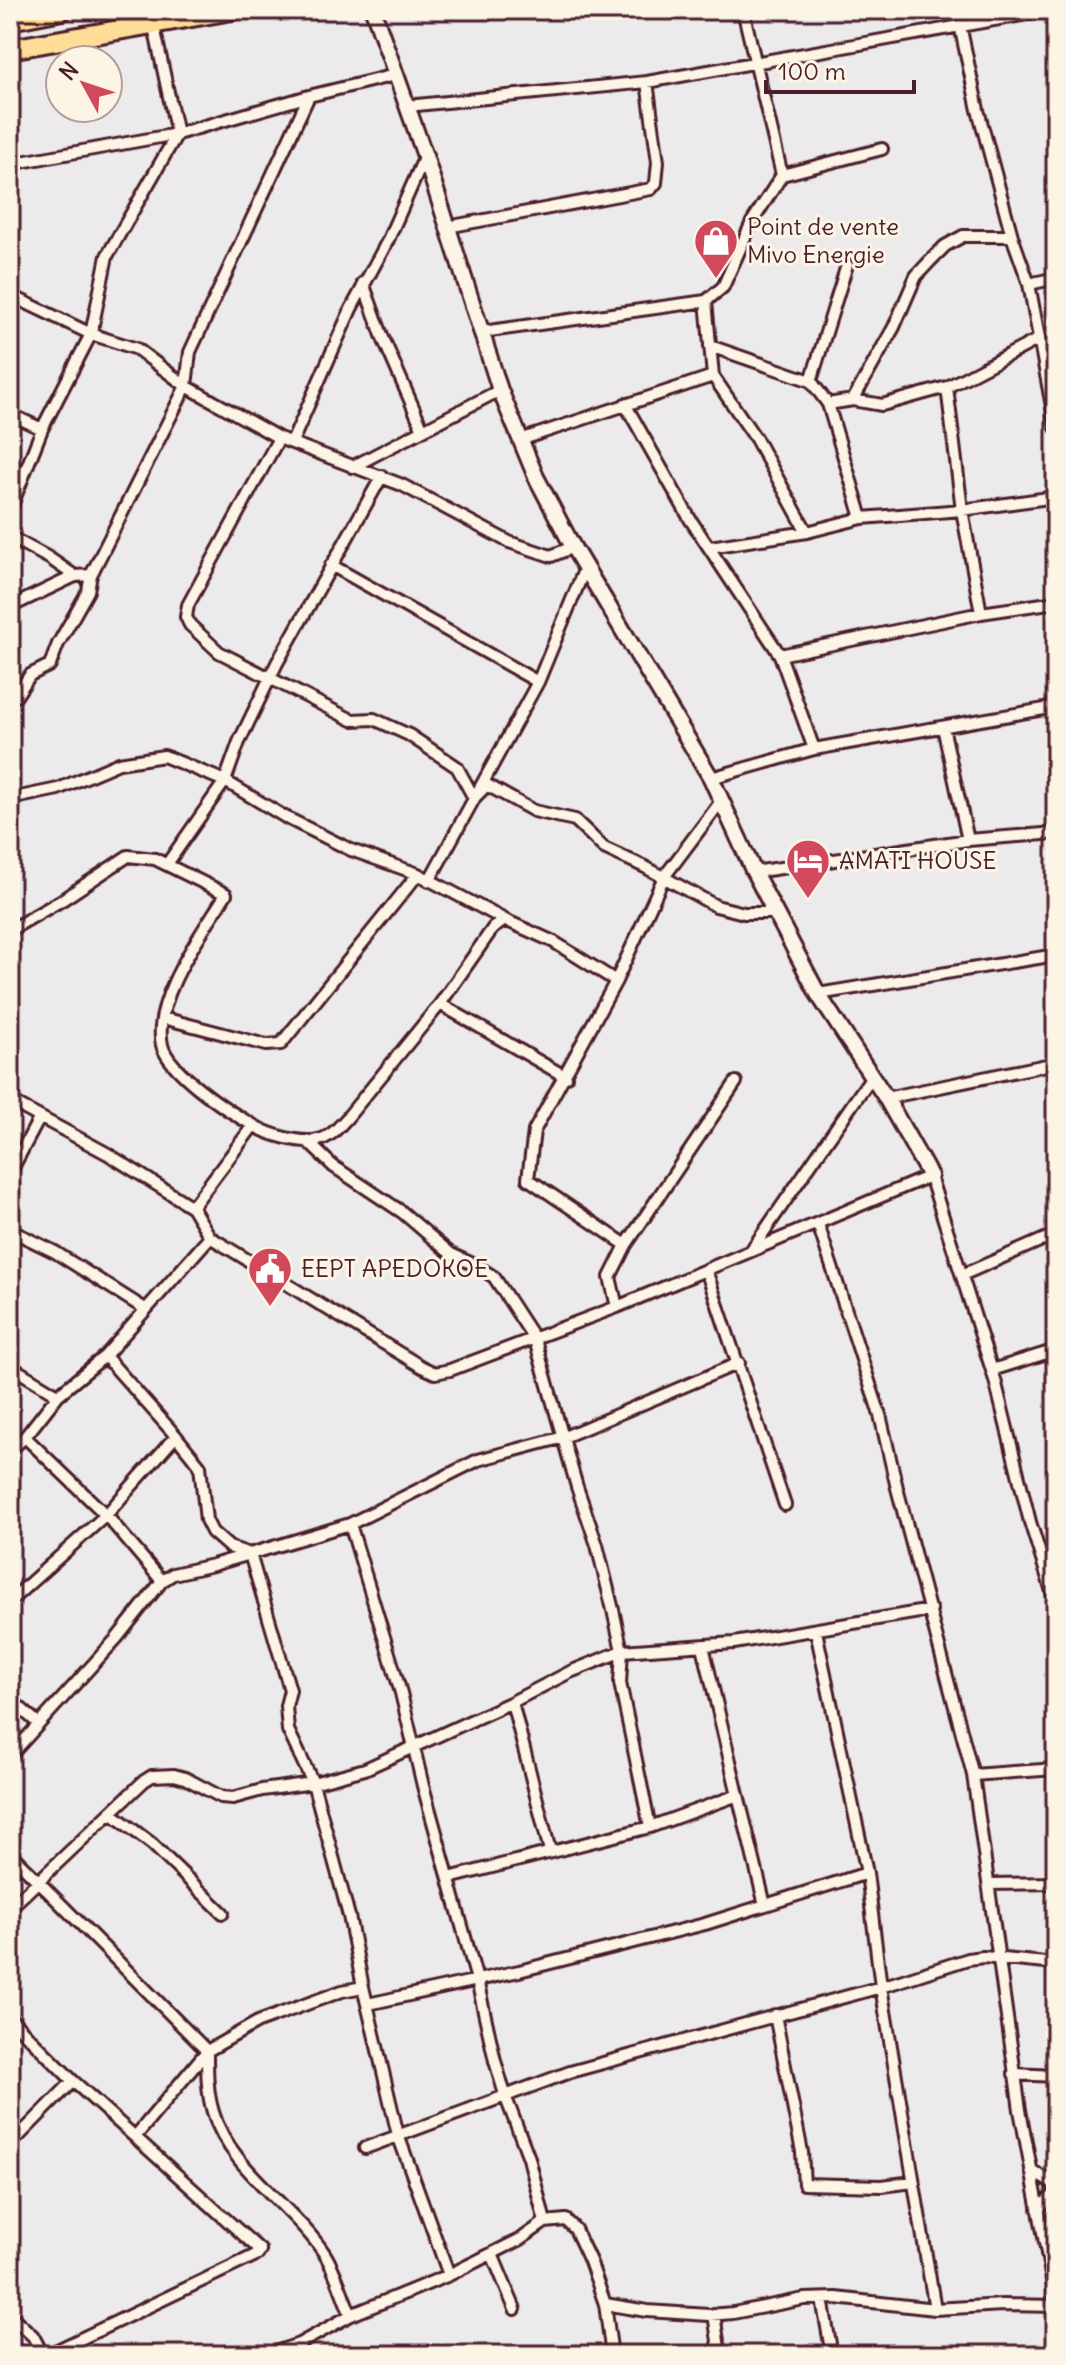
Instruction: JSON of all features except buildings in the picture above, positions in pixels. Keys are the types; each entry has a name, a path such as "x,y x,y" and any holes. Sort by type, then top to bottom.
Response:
{"highway":[{"path":"10,20 62,10"},
{"path":"10,49 232,10"}],"street":[{"path":"373,10 425,156 500,390 520,440 573,547 711,778 754,872 818,994 886,1098 930,1176 992,1370 1030,1522 1052,1575 1056,1604"},
{"path":"743,10 782,175"},
{"path":"407,106 647,82 756,60 1050,10"},
{"path":"10,510 42,429 91,334 107,256 177,134 153,22"},
{"path":"960,25 978,110 1012,236 1029,284 1056,428"},
{"path":"10,164 177,134 395,75"},
{"path":"447,227 651,189 656,183 658,162 647,82"},
{"path":"10,698 16,696 30,675 50,665 58,644 88,591 91,575 186,386 190,352 309,96"},
{"path":"482,332 706,301 723,287 752,222 782,175 882,149"},
{"path":"292,442 363,283 387,242 425,156"},
{"path":"853,400 894,327 916,276 930,261 945,246 963,236 1012,236"},
{"path":"811,381 847,265"},
{"path":"1029,284 1056,278"},
{"path":"363,283 423,430"},
{"path":"10,295 91,334 137,349 186,386 279,438 382,476 471,524 528,550 551,556 573,547"},
{"path":"706,301 713,376 756,439 807,532"},
{"path":"828,404 853,400 882,405 947,387 1039,339"},
{"path":"710,346 811,381 828,404 862,518"},
{"path":"520,440 713,376"},
{"path":"947,387 962,510 981,613"},
{"path":"352,467 500,390"},
{"path":"625,404 685,510 780,655 814,749"},
{"path":"10,414 42,429"},
{"path":"279,438 186,612 190,625 226,656 269,679 352,720 374,719 409,735 457,767 474,798"},
{"path":"167,864 225,781 239,742 269,679 382,476"},
{"path":"710,547 807,532 862,518 962,510 1056,497"},
{"path":"10,537 75,576"},
{"path":"331,565 538,682"},
{"path":"429,881 538,682 585,568"},
{"path":"10,607 75,576 91,575"},
{"path":"780,655 981,613 1056,602"},
{"path":"711,778 814,749 1056,707"},
{"path":"943,727 968,840"},
{"path":"10,799 58,789 119,763 164,756 225,781 343,847 418,874 563,947 616,981"},
{"path":"474,798 487,785 534,811 575,820 604,848 716,906 744,913 777,913"},
{"path":"626,1245 528,1179 534,1131 616,981 664,877 722,800"},
{"path":"754,872 968,840 1056,833"},
{"path":"10,930 128,856 149,857 226,894 167,996 162,1045 171,1062 198,1088 253,1126 307,1141 321,1140 334,1132 440,1004 493,928 505,920"},
{"path":"163,1018 266,1045 281,1044 418,874"},
{"path":"818,994 1056,955"},
{"path":"440,1004 566,1077"},
{"path":"886,1098 1056,1063"},
{"path":"751,1251 872,1076"},
{"path":"617,1307 610,1277 626,1245 736,1082"},
{"path":"10,1101 108,1154 192,1207 210,1237 435,1373 535,1340 930,1176"},
{"path":"10,1173 40,1117"},
{"path":"192,1207 253,1126"},
{"path":"307,1141 333,1166 402,1212 451,1254 494,1277 535,1340 597,1545 622,1651 620,1683 650,1827"},
{"path":"605,2304 647,2311 714,2314 836,2298 935,2309 1056,2303 1014,2074 973,1775 884,1430 818,1224"},
{"path":"10,1230 55,1252 145,1309"},
{"path":"962,1275 1056,1234"},
{"path":"10,1450 25,1437 58,1395 105,1356 210,1237"},
{"path":"706,1270 785,1505"},
{"path":"992,1370 1056,1350"},
{"path":"105,1356 200,1466 206,1520 212,1532 229,1547 250,1554"},
{"path":"10,1756 117,1638 162,1581 173,1574 350,1524 478,1460 564,1437 739,1363"},
{"path":"10,1366 58,1395"},
{"path":"10,1601 106,1515 176,1436"},
{"path":"25,1437 106,1515 162,1581"},
{"path":"350,1524 401,1693 506,2098 525,2144 545,2222"},
{"path":"250,1554 290,1690 286,1706 288,1730 313,1783 349,1916 398,2135 449,2275"},
{"path":"10,1908 152,1776 174,1775 221,1797 233,1798 262,1790 313,1783 365,1769 570,1672 622,1651 703,1646 816,1631 931,1610"},
{"path":"816,1631 867,1873 881,1987 935,2309"},
{"path":"703,1646 765,1905"},
{"path":"10,1699 39,1724"},
{"path":"512,1702 550,1851"},
{"path":"973,1775 1056,1769"},
{"path":"449,1878 650,1827 738,1795"},
{"path":"111,1813 162,1853 223,1913"},
{"path":"10,1853 207,2051 209,2091 221,2132 324,2253 351,2315"},
{"path":"368,2004 705,1924 867,1873"},
{"path":"988,1884 1056,1883"},
{"path":"365,2148 570,2072 881,1987 968,1959 1056,1964"},
{"path":"135,2137 207,2051 258,2022 342,1991 363,1987"},
{"path":"775,2015 802,2152 804,2184 882,2186 913,2182"},
{"path":"10,2018 73,2081 260,2250 258,2254 45,2355 33,2336 10,2315"},
{"path":"1014,2074 1056,2076"},
{"path":"10,2145 73,2081"},
{"path":"1031,2170 1056,2186"},
{"path":"1038,2209 1056,2193"},
{"path":"266,2355 299,2344 351,2315 449,2275 545,2222 560,2218 571,2223 590,2261 605,2304 612,2355"},
{"path":"492,2254 515,2309"},
{"path":"822,2299 832,2355"},
{"path":"714,2314 720,2355"},
{"path":"299,2344 305,2355"}],"place":[{"name":"Point de vente Mivo Energie","path":"716,280"},
{"name":"AMATI HOUSE","path":"808,900"},
{"name":"EEPT APEDOKOE","path":"270,1308"}]}
